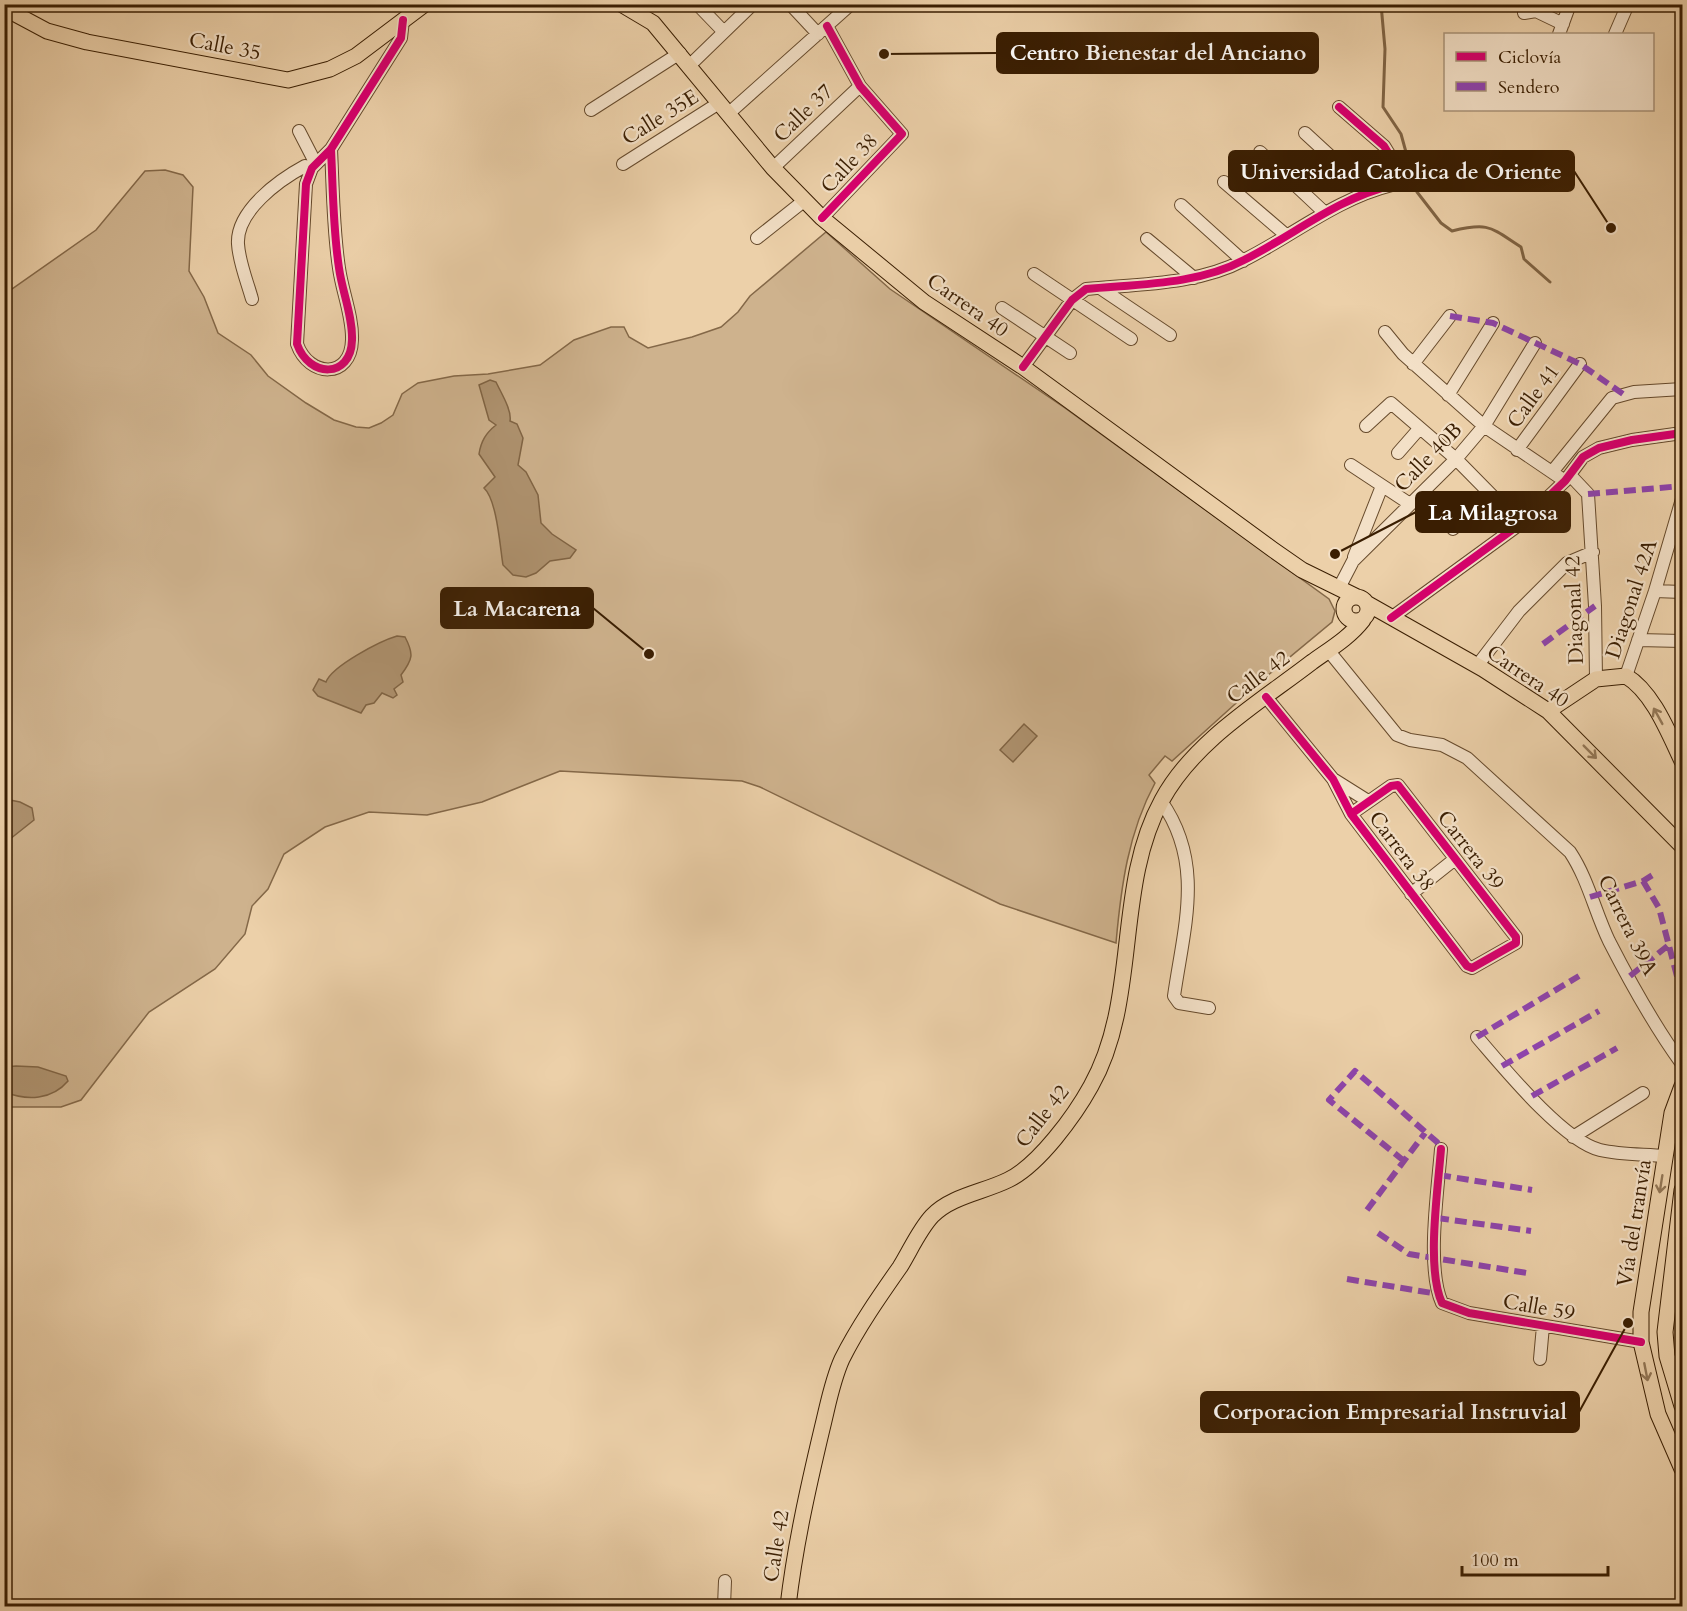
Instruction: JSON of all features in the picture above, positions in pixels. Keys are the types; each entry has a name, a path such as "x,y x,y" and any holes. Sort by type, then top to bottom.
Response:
{"main road":[{"name":"Calle 35","path":"4,8 47,31 77,39 288,80 330,69 356,56 425,4"},
{"name":"Carrera 40","path":"629,6 653,23 773,168 822,218 924,302 1023,367 1272,549 1335,587 1357,610"},
{"path":"1330,649 1357,610 1387,616"},
{"name":"Carrera 40","path":"1387,616 1477,666 1548,711 1683,846"},
{"name":"Calle 42","path":"788,1606 797,1536 827,1405 841,1362 861,1325 932,1216 952,1202 1010,1179 1027,1168 1063,1126 1092,1085 1112,1030 1139,867 1152,819 1179,773 1205,747 1330,649"},
{"path":"1548,711 1596,679 1626,676 1637,684 1655,709 1683,761"},
{"name":"Vía del tranvía","path":"1683,1086 1672,1113 1641,1312 1641,1342 1655,1404 1683,1469"},
{"name":"Vía del tranvía","path":"1683,1190 1665,1332 1667,1356 1683,1406"}],"street":[{"path":"698,4 724,32"},
{"name":"Calle 35E","path":"591,110 685,59 724,32 753,4"},
{"path":"790,4 823,30 860,86"},
{"name":"Calle 35E","path":"623,164 724,109 823,30 851,4"},
{"path":"1524,13 1536,11 1561,29 1570,4"},
{"path":"1615,33 1628,4"},
{"path":"331,149 338,259 352,338 351,353 344,364 332,370 315,368 301,357 297,344 306,184 314,166 331,149 401,38 403,20"},
{"name":"Calle 38","path":"822,218 902,134 860,86"},
{"name":"Calle 37","path":"773,168 860,86"},
{"path":"1023,367 1072,300 1086,289 1194,278 1243,261 1324,212 1368,191 1392,185 1395,164 1384,146 1339,107"},
{"path":"299,131 314,166"},
{"path":"1305,133 1368,191"},
{"path":"1260,152 1324,212"},
{"path":"252,298 238,243 242,226 270,187 305,166 314,166"},
{"path":"1224,182 1286,235"},
{"path":"757,238 805,200"},
{"path":"1181,205 1243,261"},
{"path":"1147,239 1194,278"},
{"path":"1034,274 1131,339"},
{"path":"1100,288 1170,335"},
{"path":"1002,308 1070,353"},
{"path":"1413,364 1450,316"},
{"path":"1448,395 1492,323"},
{"name":"Diagonal 42","path":"1384,332 1413,364 1484,426 1517,450 1552,472 1567,478 1588,494 1593,552 1596,679"},
{"name":"Calle 40B","path":"1335,587 1353,561 1456,459 1484,426 1535,343"},
{"name":"Calle 41","path":"1517,450 1580,364"},
{"path":"1552,472 1612,398 1634,392 1683,389"},
{"path":"1366,426 1391,403 1456,459 1520,524"},
{"path":"1398,453 1419,429"},
{"path":"1387,616 1520,524 1567,478 1583,456 1599,448 1683,433"},
{"path":"1351,465 1410,504"},
{"path":"1353,561 1382,486"},
{"path":"1453,529 1488,492"},
{"name":"Diagonal 42A","path":"1626,676 1683,499"},
{"path":"1477,666 1519,611 1567,563 1593,552"},
{"path":"1655,591 1683,592"},
{"path":"1638,640 1683,641"},
{"name":"Carrera 39A","path":"1330,649 1397,735 1410,740 1442,745 1467,758 1555,837 1580,867 1609,941 1669,1045 1683,1064"},
{"name":"Carrera 38","path":"1266,697 1333,779 1351,814 1469,968"},
{"name":"Carrera 38","path":"1333,779 1368,801"},
{"name":"Carrera 39","path":"1368,801 1394,785 1398,785 1517,940 1516,943 1469,968"},
{"path":"1161,801 1176,821 1184,844 1190,885 1174,996 1179,1003 1209,1008"},
{"path":"1351,814 1368,801"},
{"path":"1411,894 1455,859"},
{"path":"1477,1037 1502,1066 1573,1137 1601,1150 1665,1156"},
{"path":"1573,1137 1643,1093"},
{"name":"Calle 59","path":"1441,1149 1435,1258 1438,1294 1442,1303 1453,1309 1641,1342"},
{"path":"1540,1359 1543,1326"},
{"path":"724,1606 725,1581"}],"shaded area":[{"path":"165,170 183,175 193,187 189,271 204,297 218,333 251,355 268,376 306,403 334,420 356,427 369,428 393,415 402,394 418,383 540,365 574,340 611,327 624,327 629,337 648,348 721,327 738,312 750,296 826,232 890,289 1065,408 1329,599 1335,611 1332,622 1255,686 1172,761 1165,756 1149,775 1155,783 1138,821 1127,861 1116,943 1000,904 760,787 742,781 560,771 482,802 427,815 369,812 325,827 284,854 268,889 252,906 245,934 215,969 149,1012 81,1100 61,1107 5,1107 5,294 96,230 145,171"},
{"path":"490,380 496,382 508,407 510,421 517,424 523,438 518,465 526,472 538,495 541,523 552,534 576,550 570,558 550,561 536,573 526,577 513,575 503,565 495,513 484,488 495,477 479,454 484,438 496,425 489,420 479,385"},
{"path":"397,636 405,637 411,656 401,675 403,682 394,689 397,695 393,698 382,693 374,703 366,705 361,713 318,696 313,690 319,679 326,682 337,669 347,662"},
{"path":"1024,724 1037,736 1013,762 1000,750"},
{"path":"5,799 20,802 32,808 34,820 5,843"},
{"path":"5,1067 38,1067 66,1076 68,1081 47,1095 22,1097 13,1095 5,1092"}],"waterway":[{"path":"1381,4 1385,49 1383,107 1401,134 1417,192 1441,223 1452,231 1474,227 1489,228 1521,247 1524,259 1550,282"}],"marked path":[{"path":"1450,316 1493,323 1580,364 1623,394"},
{"path":"1588,494 1682,486"},
{"path":"1543,644 1595,606"},
{"path":"1590,897 1643,881 1656,873"},
{"path":"1643,881 1659,908 1678,980 1682,980"},
{"path":"1630,976 1670,944"},
{"path":"1477,1037 1579,976"},
{"path":"1502,1066 1599,1011"},
{"path":"1532,1096 1617,1048"},
{"path":"1404,1161 1329,1100 1355,1071 1437,1142 1441,1149"},
{"path":"1367,1210 1425,1133"},
{"path":"1439,1175 1532,1190"},
{"path":"1437,1218 1531,1231"},
{"path":"1378,1233 1409,1254 1527,1273"},
{"path":"1347,1279 1438,1294"}],"cycle path":[{"path":"331,149 337,253 340,277 351,322 352,340 350,353 345,362 329,369 319,368 311,363 297,344 306,184 312,168 331,149 401,38 403,20"},
{"path":"822,218 902,134 860,86 827,26"},
{"path":"1023,367 1072,300 1086,289 1167,282 1226,268 1334,208 1392,185 1395,164 1384,146 1339,107"},
{"path":"1391,618 1520,524 1565,481 1583,457 1599,448 1632,440 1682,433"},
{"path":"1266,697 1333,779 1351,814 1467,966 1472,968 1516,943 1516,937 1398,785 1391,786 1351,814"},
{"path":"1441,1149 1434,1249 1437,1288 1442,1303 1469,1313 1641,1342"}],"place":[{"name":"Centro Bienestar del Anciano","path":"884,54"},
{"name":"Universidad Catolica de Oriente","path":"1611,228"},
{"name":"La Milagrosa","path":"1335,554"},
{"name":"La Macarena","path":"649,654"},
{"name":"Corporacion Empresarial Instruvial","path":"1628,1323"}]}
